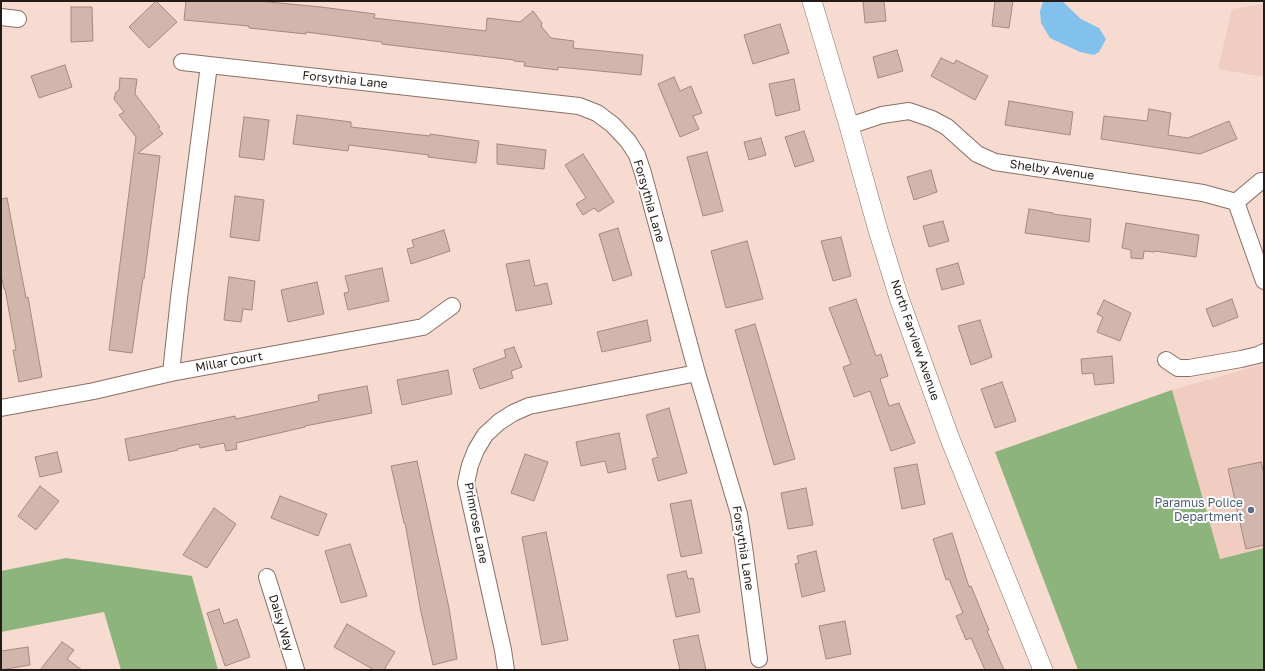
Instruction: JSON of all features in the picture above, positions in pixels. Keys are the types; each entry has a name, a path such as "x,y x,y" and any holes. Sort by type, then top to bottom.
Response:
{"street":[{"name":"North Farview Avenue","path":"812,1 878,230 902,305 950,439 1043,670"},
{"path":"1,17 18,20"},
{"name":"Forsythia Lane","path":"182,62 579,106 597,113 613,125 628,141 644,173 698,373 739,514 759,659"},
{"path":"171,373 179,298 209,65"},
{"name":"Shelby Avenue","path":"849,126 882,115 909,111 932,119 947,127 977,154 995,162 1203,192 1236,202"},
{"path":"1261,181 1236,202 1264,281"},
{"name":"Millar Court","path":"1,408 94,391 171,373 423,327 452,306"},
{"path":"1166,360 1178,368 1189,368 1241,360 1264,352"},
{"name":"Primrose Lane","path":"503,665 466,483 470,465 476,450 485,435 499,422 513,413 529,406 698,373"},
{"name":"Daisy Way","path":"267,576 296,670"}],"shaded area":[{"path":"1264,4 1264,77 1218,69 1232,9"},
{"path":"1264,364 1264,548 1220,559 1172,390"}],"green space":[{"path":"1172,390 1220,559 1264,548 1264,670 1078,670 995,452"},
{"path":"66,558 192,576 218,670 121,670 104,612 1,632 1,571"}],"water":[{"path":"1062,1 1081,19 1099,28 1106,39 1099,52 1094,55 1080,52 1050,38 1041,23 1040,11 1043,2"}],"building":[{"path":"156,1 177,22 149,48 129,27"},
{"path":"186,1 258,1 321,7 375,14 374,18 486,31 487,18 520,22 533,11 542,23 541,26 551,38 574,41 573,48 643,55 641,75 558,67 558,70 524,66 525,62 514,60 382,44 382,42 306,32 306,34 249,28 249,26 184,20"},
{"path":"863,1 884,1 886,21 865,23"},
{"path":"995,1 1013,1 1009,28 992,26"},
{"path":"71,7 92,7 93,41 71,42"},
{"path":"780,24 789,53 753,64 744,35"},
{"path":"897,50 903,71 878,78 873,57"},
{"path":"941,58 954,64 956,60 988,76 975,100 931,76"},
{"path":"65,65 72,87 39,98 31,76"},
{"path":"674,77 680,91 691,86 702,113 693,116 699,129 680,137 658,84"},
{"path":"120,78 137,79 135,94 160,127 158,128 163,134 138,153 160,156 144,279 143,278 132,353 109,350 136,137 119,115 124,112 114,99 116,92 119,90"},
{"path":"794,79 800,110 776,116 769,84"},
{"path":"1009,101 1073,112 1070,135 1005,125"},
{"path":"1149,109 1171,113 1168,135 1188,138 1229,121 1237,139 1200,154 1101,139 1104,116 1147,121"},
{"path":"297,115 351,122 351,127 430,136 430,134 479,141 476,163 428,157 429,155 349,145 348,151 293,144"},
{"path":"244,117 269,120 264,160 239,157"},
{"path":"804,131 814,161 795,167 785,137"},
{"path":"761,138 766,155 749,160 744,142"},
{"path":"497,144 546,150 544,169 497,164"},
{"path":"707,152 723,211 703,216 687,157"},
{"path":"583,154 614,202 598,212 594,208 583,215 576,204 586,198 565,165"},
{"path":"931,170 937,192 914,200 907,177"},
{"path":"235,196 264,200 259,241 230,237"},
{"path":"7,198 26,298 28,297 42,377 19,382 13,350 16,350 1,275 1,199"},
{"path":"1029,209 1091,219 1089,242 1025,233"},
{"path":"943,221 949,241 929,247 923,226"},
{"path":"1126,223 1199,235 1196,257 1155,251 1144,251 1143,259 1131,258 1131,250 1122,248"},
{"path":"618,228 632,275 613,281 599,234"},
{"path":"444,230 450,251 411,264 407,249 414,247 412,240"},
{"path":"841,237 851,276 833,281 821,241"},
{"path":"747,241 763,299 726,308 711,251"},
{"path":"529,260 535,286 547,283 552,304 516,311 506,264"},
{"path":"958,263 964,284 942,290 936,269"},
{"path":"382,268 389,301 348,310 344,293 349,292 345,276"},
{"path":"229,277 255,281 252,310 243,309 241,322 224,320"},
{"path":"317,282 324,314 288,322 281,290"},
{"path":"856,299 876,356 881,354 888,376 880,379 889,406 899,403 915,443 891,451 870,391 854,397 843,367 851,364 829,308"},
{"path":"1232,299 1238,317 1213,327 1206,309"},
{"path":"1104,300 1131,313 1120,341 1097,332 1103,317 1097,314"},
{"path":"647,320 651,341 602,352 597,332"},
{"path":"980,320 992,357 971,365 958,326"},
{"path":"755,324 795,459 774,465 735,330"},
{"path":"514,347 522,367 511,371 513,378 480,389 473,369 506,357 504,350"},
{"path":"1112,356 1114,383 1095,385 1093,373 1082,374 1081,359"},
{"path":"448,370 452,394 402,405 397,380"},
{"path":"1002,382 1016,421 995,428 981,389"},
{"path":"367,386 372,413 305,426 236,443 237,449 226,451 224,443 200,448 199,444 129,461 125,439 235,416 236,419 319,401 318,395"},
{"path":"669,408 687,473 658,481 652,459 658,457 646,415"},
{"path":"619,433 626,469 608,473 605,461 581,466 576,442"},
{"path":"57,452 62,472 40,477 35,457"},
{"path":"525,454 548,462 534,501 511,493"},
{"path":"417,461 449,608 457,659 433,665 421,612 405,523 391,466"},
{"name":"Paramus Police Department","path":"1261,462 1264,474 1264,545 1246,549 1228,469"},
{"path":"917,464 925,504 902,509 894,468"},
{"path":"40,486 59,501 36,530 18,516"},
{"path":"806,488 813,525 788,529 781,493"},
{"path":"280,496 327,514 318,536 271,518"},
{"path":"691,500 702,553 681,557 670,504"},
{"path":"214,508 236,524 207,568 183,555"},
{"path":"546,532 568,640 542,645 522,537"},
{"path":"952,533 969,587 971,586 989,630 987,631 1004,670 985,670 971,638 966,640 956,616 963,613 949,579 946,580 933,539"},
{"path":"350,544 367,596 341,603 325,551"},
{"path":"816,551 825,591 802,597 795,564 799,563 797,556"},
{"path":"686,571 688,579 693,578 700,612 676,617 667,575"},
{"path":"219,609 224,624 237,619 250,657 225,666 207,613"},
{"path":"845,621 851,654 826,659 819,626"},
{"path":"347,624 395,652 384,670 374,670 334,647"},
{"path":"698,635 706,670 680,670 673,640"},
{"path":"62,642 74,650 67,659 82,670 40,670"},
{"path":"28,647 30,665 1,670 1,651"}],"place":[{"name":"Paramus Police Department","path":"1251,510"}]}
